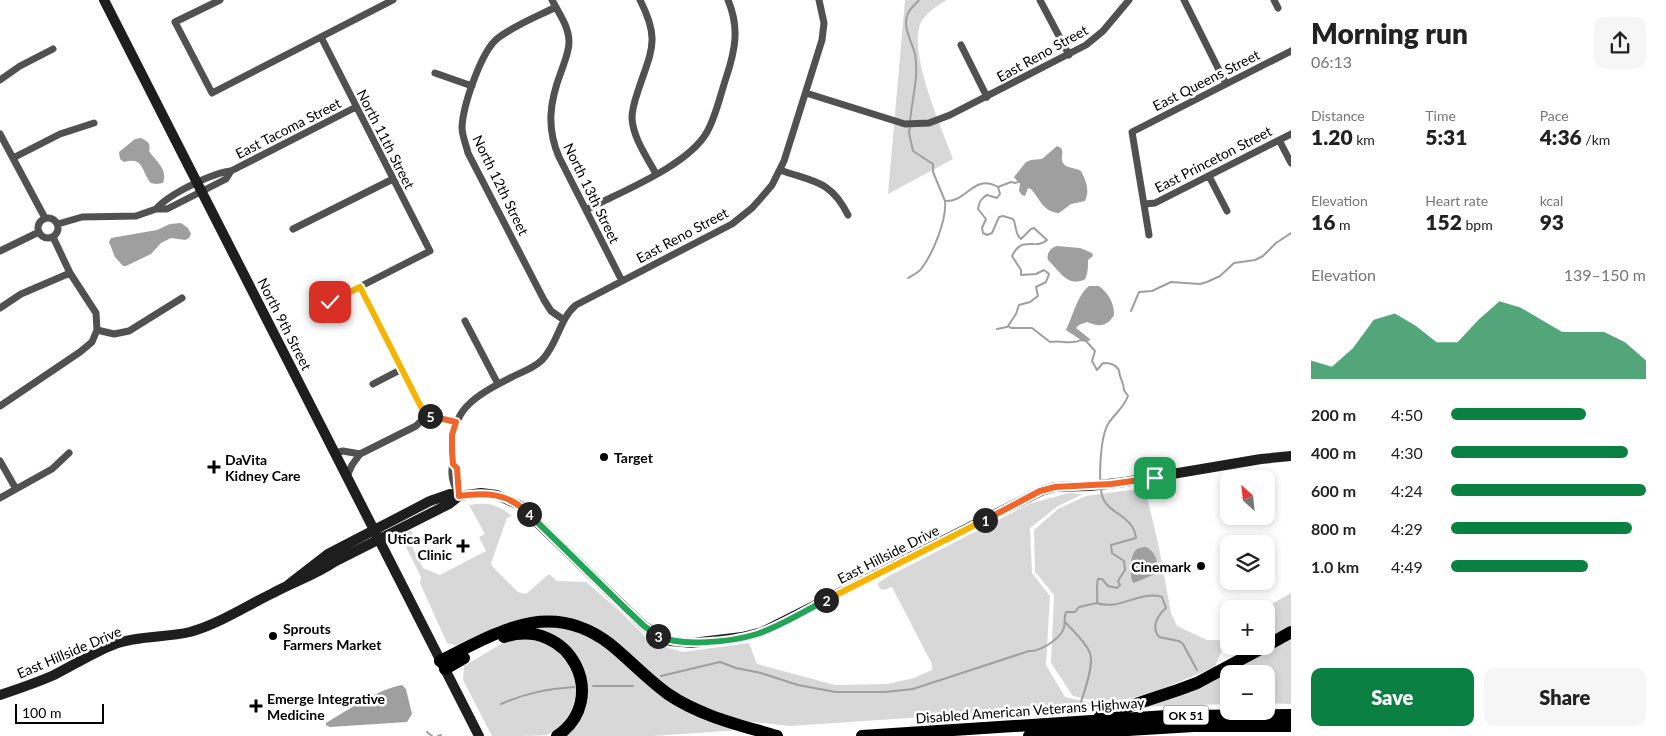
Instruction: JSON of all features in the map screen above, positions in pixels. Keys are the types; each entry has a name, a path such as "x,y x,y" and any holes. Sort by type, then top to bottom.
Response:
{"highway":[{"path":"442,665 495,633 516,625 537,622 566,623 602,638 646,677 678,700 704,713 777,736"},
{"path":"1275,641 1291,632"},
{"path":"442,665 507,636 527,633 537,634 550,639 573,659 581,683 581,699 577,711 566,728 557,736"},
{"path":"1082,722 1178,690 1216,674 1250,655"},
{"name":"Disabled American Veterans Highway","path":"862,736 1167,716 1291,715"},
{"path":"1169,736 1194,726"},
{"name":"Disabled American Veterans Highway","path":"1029,736 1194,726 1291,726"}],"street":[{"name":"North 9th Street","path":"104,0 479,736"},
{"path":"220,0 176,22 212,93 393,0"},
{"path":"640,0 651,23 653,37 650,54 633,107 632,119 638,139 656,174"},
{"path":"586,210 656,174 683,158 700,143 711,124 733,56 736,26 728,0"},
{"path":"806,93 818,58 823,34 824,23 819,0"},
{"path":"1040,0 1069,55"},
{"name":"East Reno Street","path":"456,422 470,401 541,361 555,343 570,310 576,305 732,224 743,216 762,198 780,170 806,93 905,124 918,124 938,120 1069,55 1090,42 1103,31 1129,0"},
{"path":"1184,0 1226,84"},
{"path":"1274,0 1278,8"},
{"path":"435,73 472,86 485,53 496,39 554,4"},
{"name":"North 13th Street","path":"554,4 566,26 569,48 552,97 550,108 551,132 559,157 622,281"},
{"name":"North 11th Street","path":"321,37 430,251 360,287"},
{"path":"961,45 987,97"},
{"path":"0,80 20,66 53,49"},
{"name":"East Queens Street","path":"1145,204 1132,132 1291,51"},
{"name":"North 12th Street","path":"472,86 462,126 468,153 544,300 551,311 564,320"},
{"name":"East Tacoma Street","path":"58,224 82,217 136,216 156,209 163,201 200,187 221,172 231,171 356,107"},
{"path":"13,158 60,134 94,123"},
{"path":"0,134 45,218"},
{"name":"East Princeton Street","path":"1145,204 1155,203 1291,134"},
{"path":"1279,140 1291,163"},
{"path":"780,170 829,188 841,202 848,215"},
{"path":"1209,176 1227,211"},
{"path":"293,229 393,178"},
{"path":"1145,204 1149,235"},
{"path":"45,218 53,218 58,224 58,232 53,237 45,238 39,232 39,224 45,218"},
{"path":"0,251 39,232"},
{"path":"0,406 80,352 92,342 97,330 96,314 70,273 53,237"},
{"path":"0,308 21,294 70,273"},
{"path":"330,302 360,287 426,415 456,422 452,435 452,469 454,484 459,496"},
{"path":"97,330 114,334 129,331 182,298"},
{"path":"466,321 498,384"},
{"path":"373,384 402,369"},
{"path":"346,476 360,454 416,426 426,415"},
{"path":"335,453 343,451 360,454"},
{"path":"0,498 52,469 69,453"},
{"name":"East Hillside Drive","path":"0,694 28,686 116,644 138,638 175,635 199,629 288,585 328,554 376,534 430,501 450,494 459,496 480,493 497,495 519,505 650,631 671,641 692,643 749,636 762,632 1040,491 1055,487 1111,484 1291,456"},
{"path":"0,461 16,490"}],"shaded area":[{"path":"905,0 947,0 923,19 918,35 922,70 934,110 953,159 888,194"},
{"path":"141,138 148,143 150,146 149,151 163,169 163,183 151,183 139,163 135,161 124,162 120,159 119,152 135,139"},
{"path":"1057,146 1062,150 1063,164 1081,171 1087,189 1085,201 1071,204 1059,213 1045,208 1031,189 1028,188 1025,196 1022,195 1019,191 1020,183 1016,183 1017,181 1014,177 1026,162 1042,159"},
{"path":"181,223 188,228 191,234 189,238 185,240 171,238 161,243 151,254 126,266 123,266 115,257 109,242 111,238 157,230 170,224"},
{"path":"1057,246 1080,248 1092,253 1093,256 1088,260 1085,279 1075,282 1070,281 1048,260 1050,251"},
{"path":"1089,286 1099,286 1106,292 1112,303 1114,315 1106,324 1095,325 1087,322 1076,328 1090,339 1089,341 1081,340 1066,330 1078,300"},
{"path":"1145,488 1171,613 1177,626 1207,640 1220,640 1220,655 1215,667 1155,692 1108,704 1073,696 1051,663 1054,595 1035,572 1034,530 1058,509 1086,496"},
{"path":"1069,493 1083,494 1058,506 1030,528 1032,573 1050,596 1046,665 1065,697 1101,705 791,726 743,721 689,702 659,682 621,647 529,618 498,626 459,646 447,643 420,583 421,577 401,537 411,530 413,534 408,538 423,568 440,575 486,551 479,537 485,534 469,505 492,505 512,516 507,518 491,563 518,592 526,594 549,574 557,581 586,582 648,639 668,648 683,652 749,643 757,664 835,685 888,684 914,678 932,670 932,664 892,587 883,590 879,588 878,583 1029,504"},
{"path":"1146,547 1155,555 1157,566 1155,574 1134,583 1131,574 1133,554 1137,549"},
{"path":"1291,593 1291,626 1275,634 1275,602"},
{"path":"547,624 592,636 642,677 740,730 653,736 561,736 582,708 568,648 509,630"},
{"path":"1291,635 1291,704 1275,703 1275,665 1227,665 1248,655 1275,655 1275,643"},
{"path":"522,638 543,643 561,653 569,663 574,674 575,698 566,720 547,735 492,736 463,680 464,666 506,641"},
{"path":"1220,668 1220,704 1138,707"},
{"path":"402,685 406,689 412,714 407,722 330,727 326,725 326,723 373,696 392,687"}],"waterway":[{"path":"910,121 916,80 916,63 906,20 909,12 919,0"},
{"path":"910,126 909,133 913,151 933,164 933,172 945,201 959,198 976,186 983,184 998,187 1000,194 997,198 987,195 979,204 978,209 986,219 982,228 983,233 987,235 992,233 999,217 1003,216 1013,219 1017,235 1021,239 1034,228 1047,240 1041,244 1020,246 1012,256 1021,270 1021,275 1036,274 1044,270 1049,274 1046,282 1036,287 1038,296 1030,302 1019,305 1016,314 1008,326 1011,328 1032,328 1050,342 1086,341 1095,351 1092,361 1097,370 1103,363 1112,364 1119,370 1124,390 1128,396 1106,429 1101,452 1100,482"},
{"path":"998,187 1011,182 1016,183"},
{"path":"908,278 917,273 926,263 944,217 945,201"},
{"path":"1131,311 1139,292 1152,291 1171,282 1200,284 1207,282 1220,276 1234,263 1255,260 1263,256 1276,243 1291,233"},
{"path":"997,329 1007,327"},
{"path":"1101,489 1106,504 1129,523 1134,529 1136,538 1111,545 1112,553 1124,561 1125,570 1118,581 1120,585 1117,588 1108,586 1102,579 1098,579 1097,603 1105,605 1122,603 1146,596 1162,597 1166,608 1160,614 1155,629 1159,637 1179,641 1183,644 1197,670"},
{"path":"661,676 720,662 798,685 836,692 885,692 913,689 1044,647 1062,632 1066,612 1075,612 1079,607 1097,603"},
{"path":"1065,622 1082,640 1090,653 1090,671 1081,702"},
{"path":"593,686 633,686"},
{"path":"501,704 537,692 574,687"},
{"path":"427,732 432,736"}],"place":[{"name":"Target","path":"604,457"},
{"name":"DaVita Kidney Care","path":"214,467"},
{"name":"Utica Park Clinic","path":"463,546"},
{"name":"Cinemark","path":"1201,566"},
{"name":"Sprouts Farmers Market","path":"273,636"},
{"name":"Emerge Integrative Medicine","path":"256,706"}],"route":[{"path":"330,302 360,287 426,415 456,422 452,435 452,451 453,464 457,468 459,496 473,493 497,495 519,505 644,626 671,641 692,643 730,639 762,632 931,548 1040,491 1055,487 1090,486 1155,478"}]}
